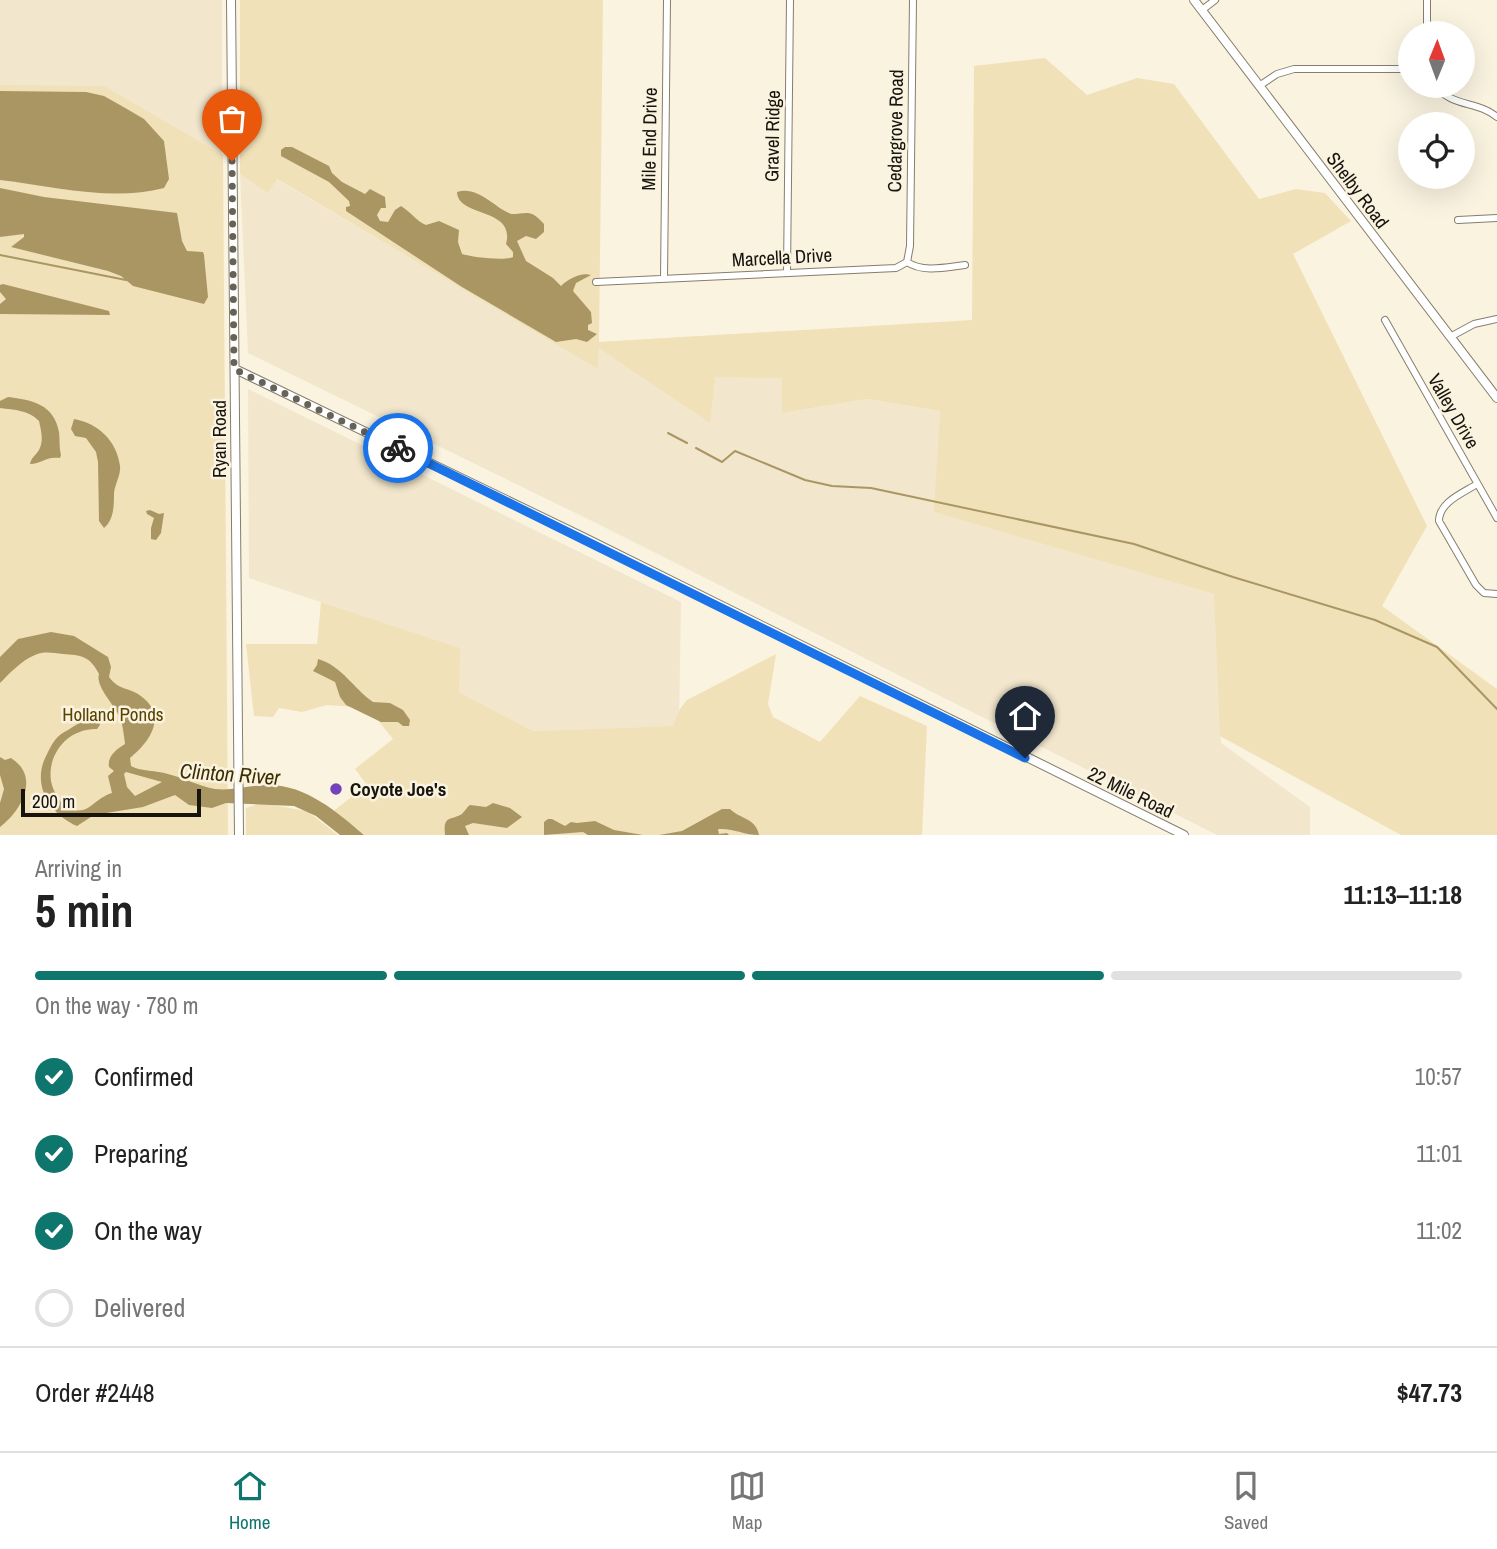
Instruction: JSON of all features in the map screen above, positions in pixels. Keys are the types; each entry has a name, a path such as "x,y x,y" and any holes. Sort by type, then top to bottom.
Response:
{"street":[{"name":"Ryan Road","path":"231,0 239,835"},
{"name":"Mile End Drive","path":"664,279 667,0"},
{"name":"Gravel Ridge","path":"787,272 789,0"},
{"name":"Cedargrove Road","path":"906,262 909,246 913,0"},
{"name":"Shelby Road","path":"1194,0 1497,398"},
{"path":"1202,10 1215,0"},
{"path":"1427,0 1427,21"},
{"path":"1259,86 1277,74 1294,69 1398,69"},
{"path":"1450,98 1485,109 1497,117"},
{"path":"1458,220 1497,218"},
{"name":"Marcella Drive","path":"596,282 896,268 906,262 925,268 965,265"},
{"path":"1450,337 1479,322 1497,319"},
{"name":"Valley Drive","path":"1385,320 1497,518"},
{"name":"22 Mile Road","path":"234,369 596,543 1184,835"},
{"path":"1477,484 1446,504 1439,513 1439,521 1476,585 1484,593 1497,594"}],"shaded area":[{"path":"0,0 222,0 222,157 94,86 0,86"},
{"path":"0,91 86,92 104,96 144,119 164,141 169,179 164,188 124,194 82,192 0,180"},
{"path":"292,147 329,166 342,182 365,194 370,189 385,197 386,208 381,208 377,215 380,221 388,222 395,210 401,206 426,225 439,221 459,230 458,242 462,254 496,259 513,257 513,252 506,244 507,232 503,224 466,206 457,192 478,194 511,214 528,213 535,216 544,224 544,232 536,239 526,236 517,241 526,261 561,286 583,274 591,275 576,283 573,291 591,312 592,323 588,325 588,330 597,334 587,342 576,339 556,342 462,287 346,211 346,207 350,206 349,201 329,182 281,156 281,150"},
{"path":"240,174 268,192 276,179 598,368 599,342 783,331 782,413 867,399 940,411 935,512 1215,594 1221,743 1310,807 1310,835 1217,835 596,523 248,353"},
{"path":"0,188 44,197 177,213 182,241 187,251 203,252 208,297 204,304 133,286 121,276 108,271 11,247 24,237 24,234 0,237"},
{"path":"0,285 109,311 110,315 0,314 0,304 6,299 0,292"},
{"path":"248,389 681,602 679,726 533,731 459,692 459,648 249,578"},
{"path":"8,397 33,402 47,409 59,432 60,458 30,464 41,443 39,421 26,413 0,408 0,401"},
{"path":"74,419 91,425 105,435 118,457 120,469 113,512 104,528 99,521 96,452 86,438 75,436 71,429"},
{"path":"146,511 164,513 161,533 156,540 151,539 154,518"},
{"path":"51,632 74,636 108,657 111,667 109,677 147,702 155,719 150,736 130,758 131,766 215,789 283,786 320,801 364,835 340,835 316,816 294,806 226,803 212,808 189,805 175,795 143,807 94,815 77,826 58,813 45,796 41,776 43,765 51,746 60,735 79,723 98,718 100,725 97,729 77,733 62,744 56,752 51,771 53,788 64,807 73,810 85,809 112,793 108,776 114,771 109,767 110,759 125,744 121,720 100,685 96,668 80,656 38,654 21,663 0,683 0,657 18,639","holes":["126,772 162,782 135,796 127,787 124,774"]},
{"path":"318,659 341,672 373,702 390,703 403,710 410,720 409,726 398,722 381,722 346,705 335,682 313,671"},
{"path":"0,757 5,760 11,758 20,766 26,784 21,803 0,827 0,803 4,789 0,775"},
{"path":"493,803 510,808 522,817 507,828 473,823 465,826 469,835 445,835 446,821 462,814 470,805 486,807"},
{"path":"722,809 730,809 751,822 759,835 718,829 719,834 729,835 659,835 682,831"},
{"path":"548,819 565,826 571,822 595,821 614,830 643,835 588,835 583,832 544,835 544,822"}],"green space":[{"path":"240,0 603,0 599,342 972,320 974,66 1045,58 1087,95 1137,78 1174,84 1259,199 1296,189 1325,193 1351,221 1293,254 1427,526 1382,606 1497,689 1497,835 1401,835 1220,736 1214,594 934,512 940,411 867,399 782,413 782,378 715,377 710,423 599,348 598,369 277,179 268,193 240,174"},
{"name":"Holland Ponds","path":"0,85 104,86 223,155 228,835 0,835"},
{"path":"321,602 460,648 459,692 533,731 673,726 687,700 776,654 768,704 773,717 820,742 860,696 927,726 922,835 350,835 327,816 367,785 355,769 393,739 368,708 327,705 302,712 279,708 273,717 254,716 246,644 317,644"},
{"path":"261,803 307,811 338,835 246,835 246,808"}],"waterway":[{"path":"0,255 126,280"},
{"path":"668,433 687,443"},
{"path":"696,448 722,462 735,451 805,480 832,486 871,488 1134,544 1375,620 1437,647 1497,709"}],"way so far":[{"path":"232,161 234,369 398,448"}],"place":[{"name":"Coyote Joe's","path":"336,789"}],"route":[{"path":"398,448 585,538 1025,758"}],"water label":[{"name":"Clinton River","path":"230,774"}]}
